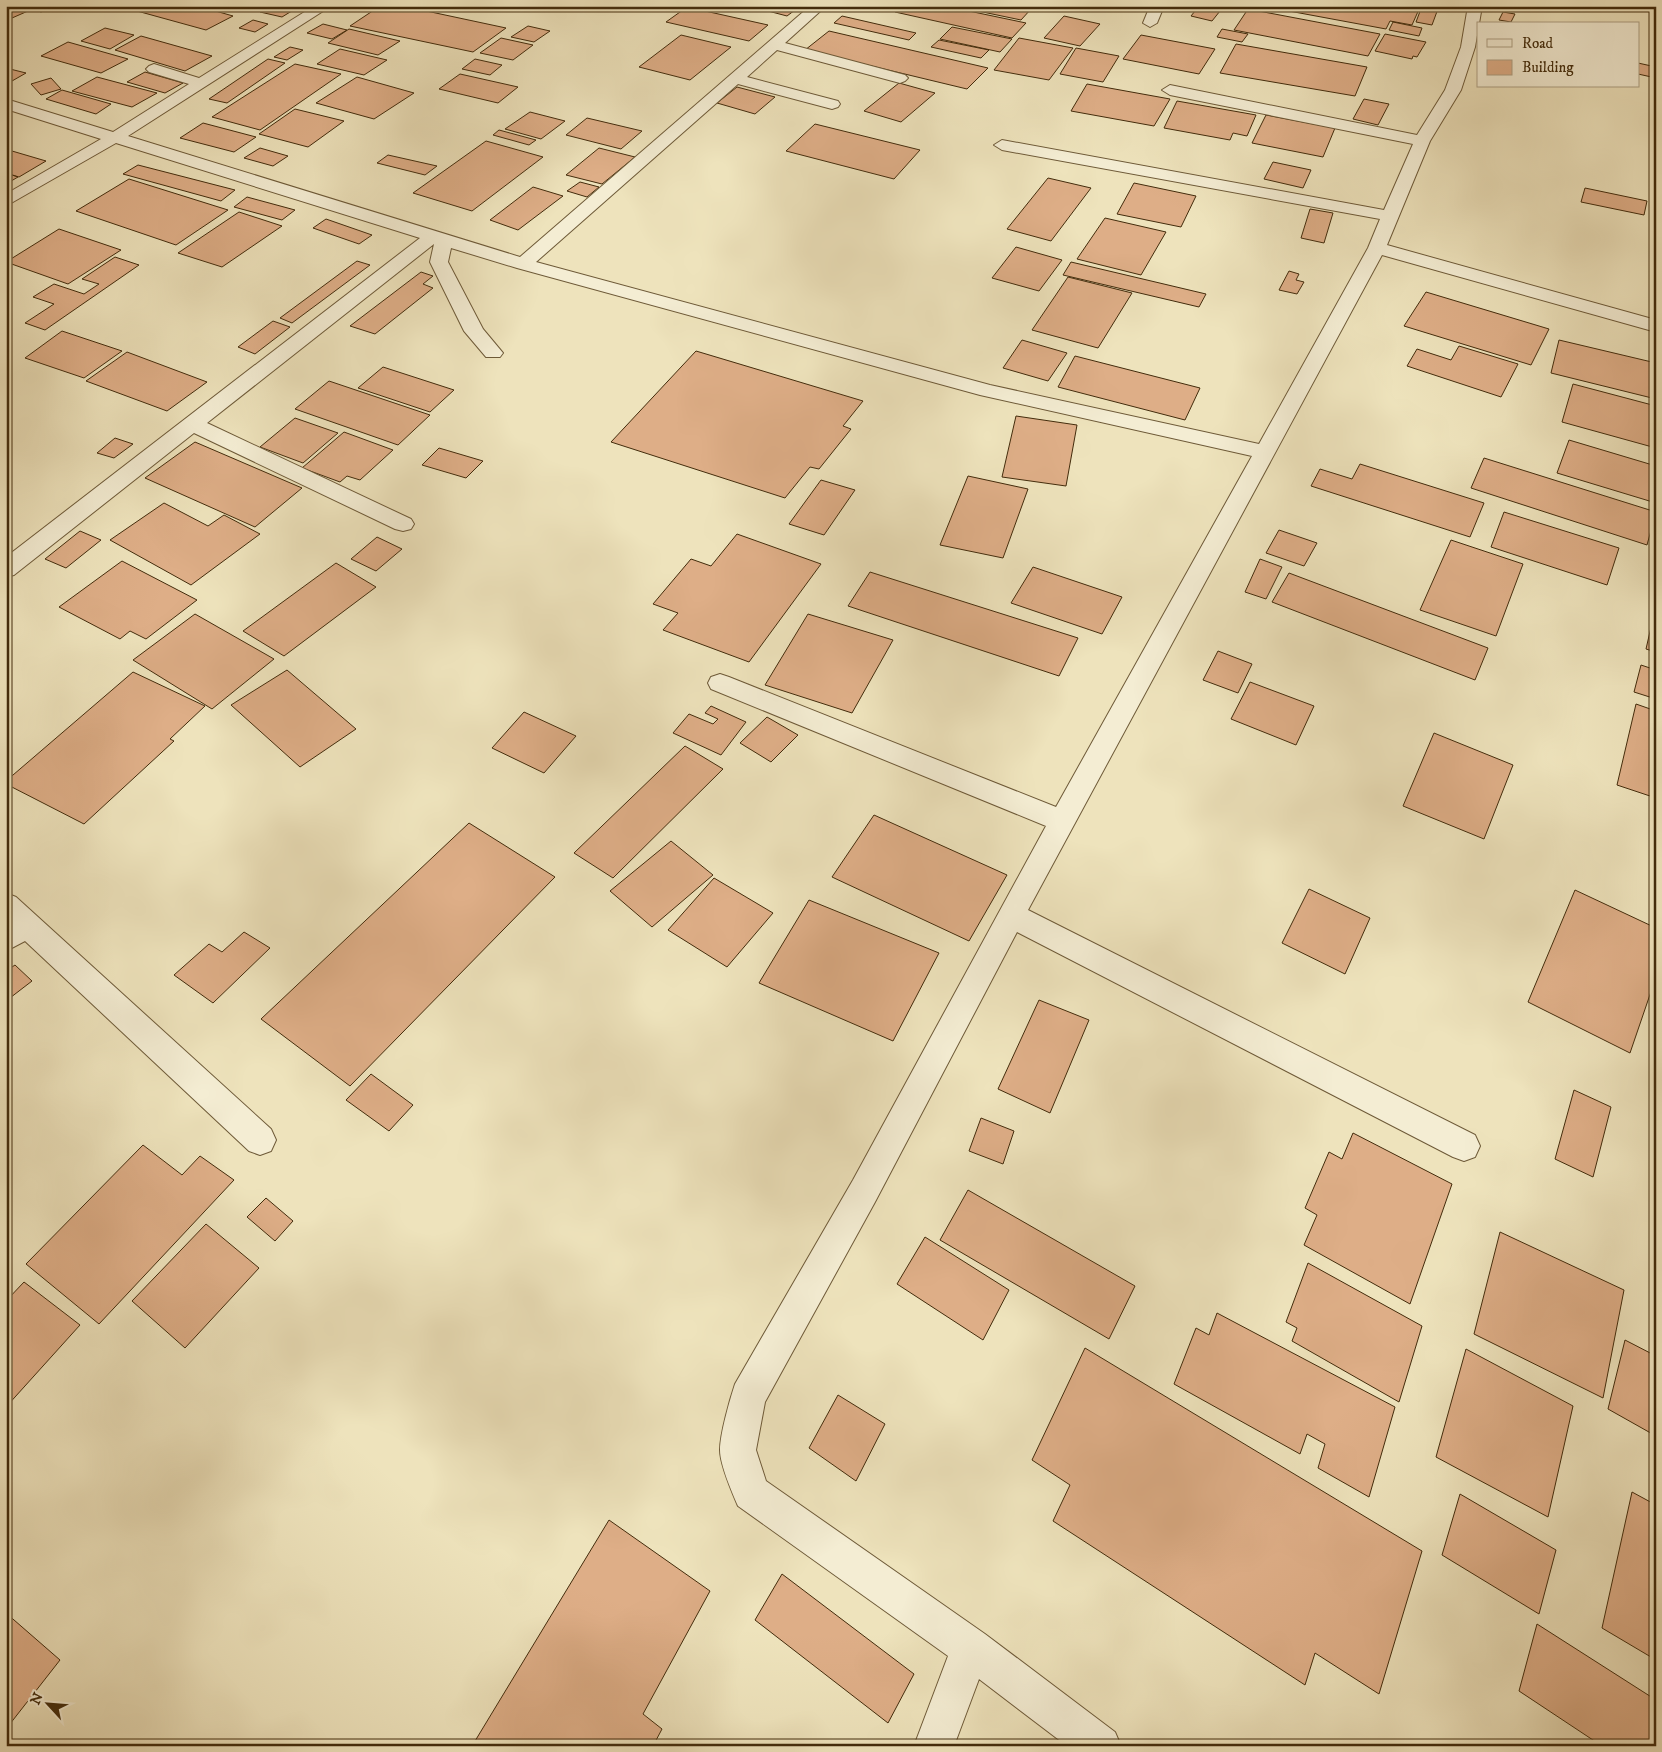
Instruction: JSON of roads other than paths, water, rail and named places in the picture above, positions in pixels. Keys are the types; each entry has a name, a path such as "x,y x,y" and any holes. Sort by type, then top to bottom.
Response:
{"street":[{"path":"6,201 114,138 324,6"},
{"path":"523,264 819,6"},
{"path":"1150,23 1157,6"},
{"path":"1101,1746 971,1648 751,1492 738,1450 748,1397 864,1191 1062,821 1377,248 1422,141 1453,90 1468,47 1475,6"},
{"path":"774,45 900,78"},
{"path":"154,69 201,83"},
{"path":"736,79 832,104"},
{"path":"1170,90 1422,141"},
{"path":"6,104 523,264 987,392 1264,452"},
{"path":"1002,145 1391,216"},
{"path":"438,238 439,262 474,331 493,353"},
{"path":"6,569 192,424 438,238"},
{"path":"1377,248 1656,326"},
{"path":"192,424 403,524"},
{"path":"720,683 1062,821"},
{"path":"1011,915 1464,1146"},
{"path":"13,922 260,1140"},
{"path":"934,1746 971,1648"}]}
